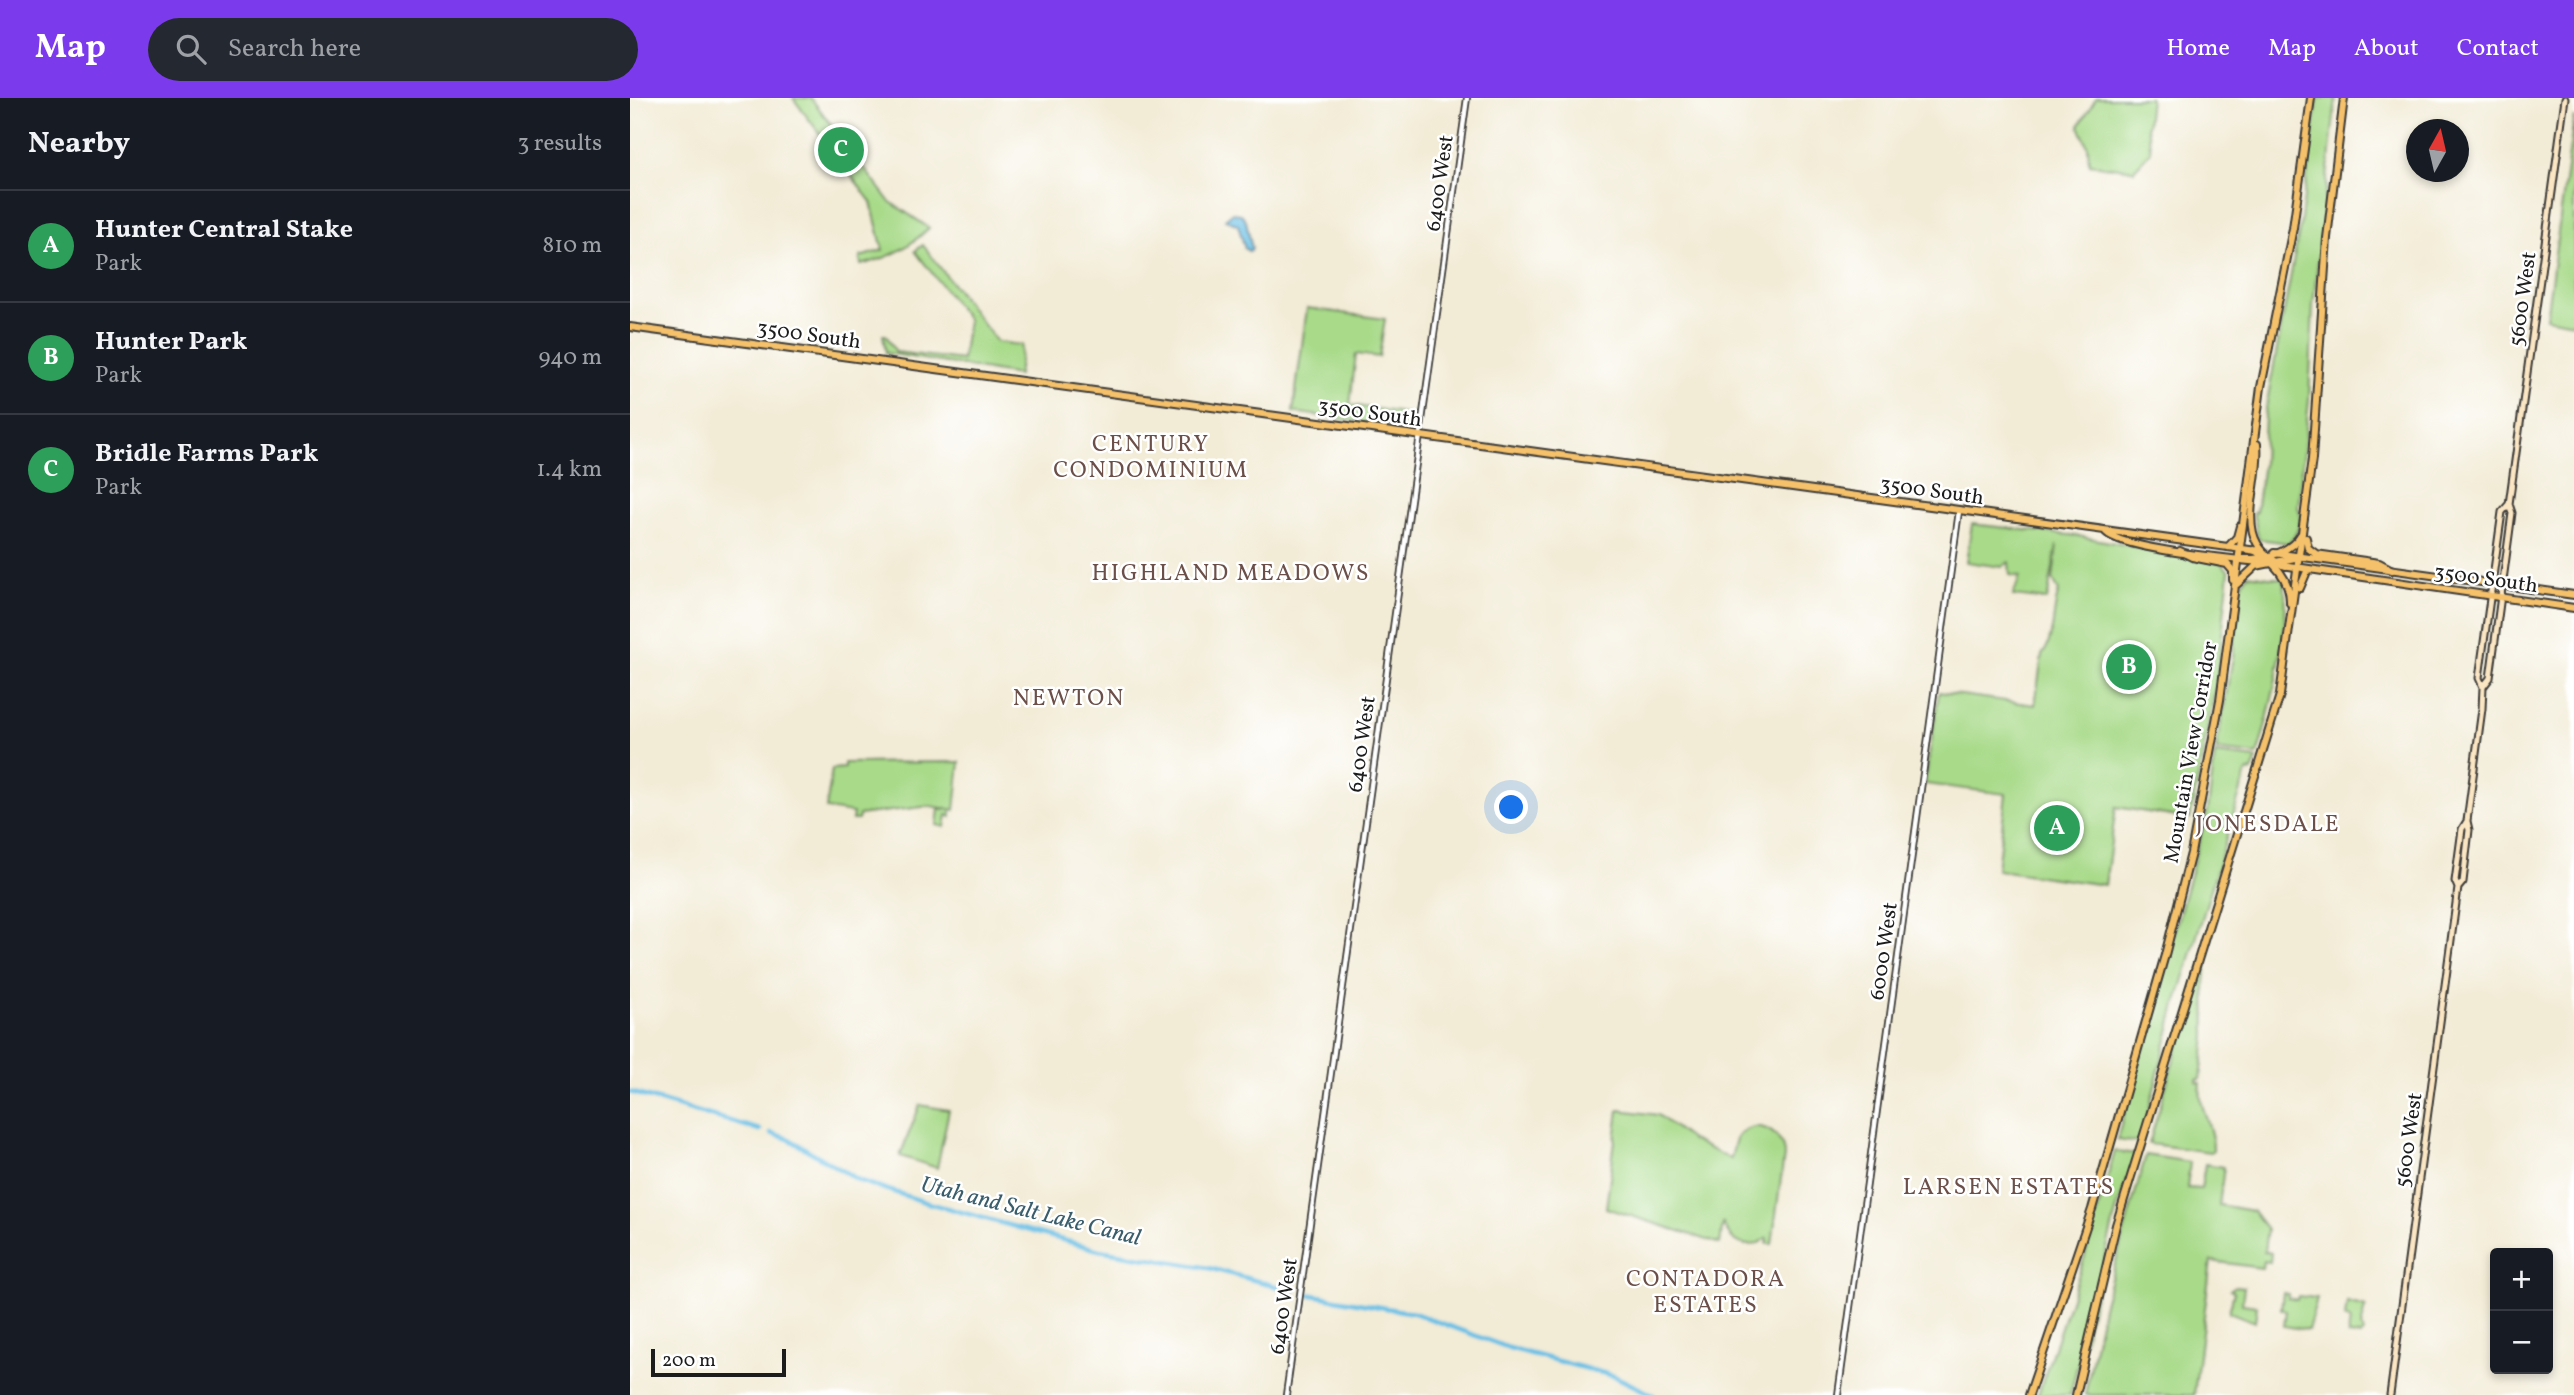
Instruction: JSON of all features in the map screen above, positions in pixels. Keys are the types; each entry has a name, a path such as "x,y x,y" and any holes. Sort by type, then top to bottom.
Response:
{"main road":[{"name":"Mountain View Corridor","path":"2029,1395 2092,1209 2171,932 2208,769 2227,655 2257,413 2293,228 2311,98"},
{"path":"2284,680 2312,459 2327,238 2344,98"},
{"name":"5600 West","path":"2483,687 2490,678 2512,513 2509,504 2565,98"},
{"name":"3500 South","path":"630,327 2106,532 2241,548 2254,550 2286,566 2574,608"},
{"path":"2228,547 2239,531 2257,413"},
{"path":"2255,437 2258,453 2250,522 2256,540 2285,579 2290,592 2285,647 2287,662"},
{"path":"2312,459 2314,478 2306,540 2308,548 2316,554 2379,563 2392,570"},
{"name":"5600 West","path":"2390,1395 2458,888 2463,882 2467,850 2467,821 2483,687 2479,678 2502,512 2509,504"},
{"path":"2236,586 2246,572 2293,544 2303,530"},
{"name":"3500 South","path":"2106,532 2111,537 2180,551 2239,559 2300,557 2574,595"},
{"path":"2180,551 2189,556 2224,562 2233,571 2227,655"},
{"path":"2076,1395 2116,1225 2267,744 2290,660 2301,581 2308,569"}],"street":[{"name":"6400 West","path":"1286,1395 1466,98"},
{"name":"6000 West","path":"1838,1395 1959,511"}],"green space":[{"path":"793,98 811,98 889,201 929,228 898,251 861,265 860,257 883,250 871,202"},
{"path":"2096,98 2150,98 2147,127 2151,151 2134,170 2089,164 2088,147 2079,126"},
{"path":"2318,98 2336,98 2313,305 2309,400 2298,507 2300,521 2295,535 2288,543 2259,539 2253,513 2256,512 2263,463 2265,413 2300,226"},
{"path":"2574,117 2574,323 2546,318"},
{"path":"923,245 997,342 1022,345 1018,375 886,353 883,335 886,335 896,352 962,360 968,320 915,251"},
{"path":"1307,308 1385,319 1379,357 1356,354 1350,405 1417,415 1415,430 1293,412"},
{"path":"1972,524 2078,536 2221,563 2229,571 2217,679 2190,819 2116,807 2105,885 1997,870 2006,794 1925,784 1939,692 2035,705 2042,655 2049,641 2059,591 2053,580 2057,545 2047,600 2013,596 2020,577 2010,575 2009,562 2002,567 1966,562"},
{"path":"2248,574 2282,579 2285,593 2283,638 2257,755 2216,750 2233,657 2238,592"},
{"path":"2215,754 2257,759 2252,771 2246,773 2176,1005 2140,1143 2117,1140 2208,810"},
{"path":"960,762 955,810 951,809 951,817 947,815 945,827 937,825 939,809 949,809 930,806 859,815 858,820 852,820 853,813 826,809 832,769 844,768 844,763"},
{"path":"2210,938 2205,982 2206,1036 2201,1079 2197,1079 2197,1082 2201,1083 2201,1101 2213,1141 2213,1150 2210,1152 2149,1144"},
{"path":"920,1105 949,1110 937,1168 900,1156"},
{"path":"1619,1110 1658,1115 1691,1140 1731,1159 1736,1140 1744,1131 1759,1127 1773,1133 1783,1147 1784,1156 1772,1244 1767,1244 1767,1238 1754,1245 1741,1244 1730,1236 1723,1223 1720,1244 1606,1208"},
{"path":"2115,1151 2136,1154 2117,1208 2070,1395 2038,1395 2084,1259"},
{"path":"2146,1155 2190,1162 2187,1188 2201,1189 2205,1164 2224,1167 2219,1205 2253,1211 2267,1229 2264,1251 2271,1253 2270,1262 2263,1261 2262,1268 2211,1261 2194,1395 2085,1395 2103,1307"},
{"path":"2235,1286 2244,1287 2242,1304 2257,1306 2255,1322 2229,1312 2234,1292 2230,1290"},
{"path":"2283,1293 2288,1294 2288,1298 2297,1300 2298,1296 2317,1298 2308,1330 2284,1326 2286,1310 2281,1309"},
{"path":"2347,1302 2366,1307 2361,1327 2364,1332 2360,1336 2348,1335 2350,1319 2345,1318"}],"water":[{"path":"1232,213 1241,214 1246,221 1252,249 1249,251 1245,249 1238,225 1225,219"}],"waterway":[{"name":"Utah and Salt Lake Canal","path":"630,1092 760,1130"},
{"name":"Utah and Salt Lake Canal","path":"771,1133 789,1139 860,1181 925,1202 1099,1250 1209,1268 1294,1291"},
{"name":"Utah and Salt Lake Canal","path":"1307,1294 1414,1313 1509,1348 1614,1376 1653,1395"}],"place":[{"name":"Bridle Farms Park","path":"841,150"},
{"name":"Hunter Park","path":"2129,667"},
{"name":"Hunter Central Stake","path":"2057,828"}],"district":[{"name":"CENTURY CONDOMINIUM","path":"1151,456"},
{"name":"HIGHLAND MEADOWS","path":"1231,572"},
{"name":"NEWTON","path":"1069,697"},
{"name":"JONESDALE","path":"2268,823"},
{"name":"LARSEN ESTATES","path":"2009,1186"},
{"name":"CONTADORA ESTATES","path":"1706,1291"}]}
